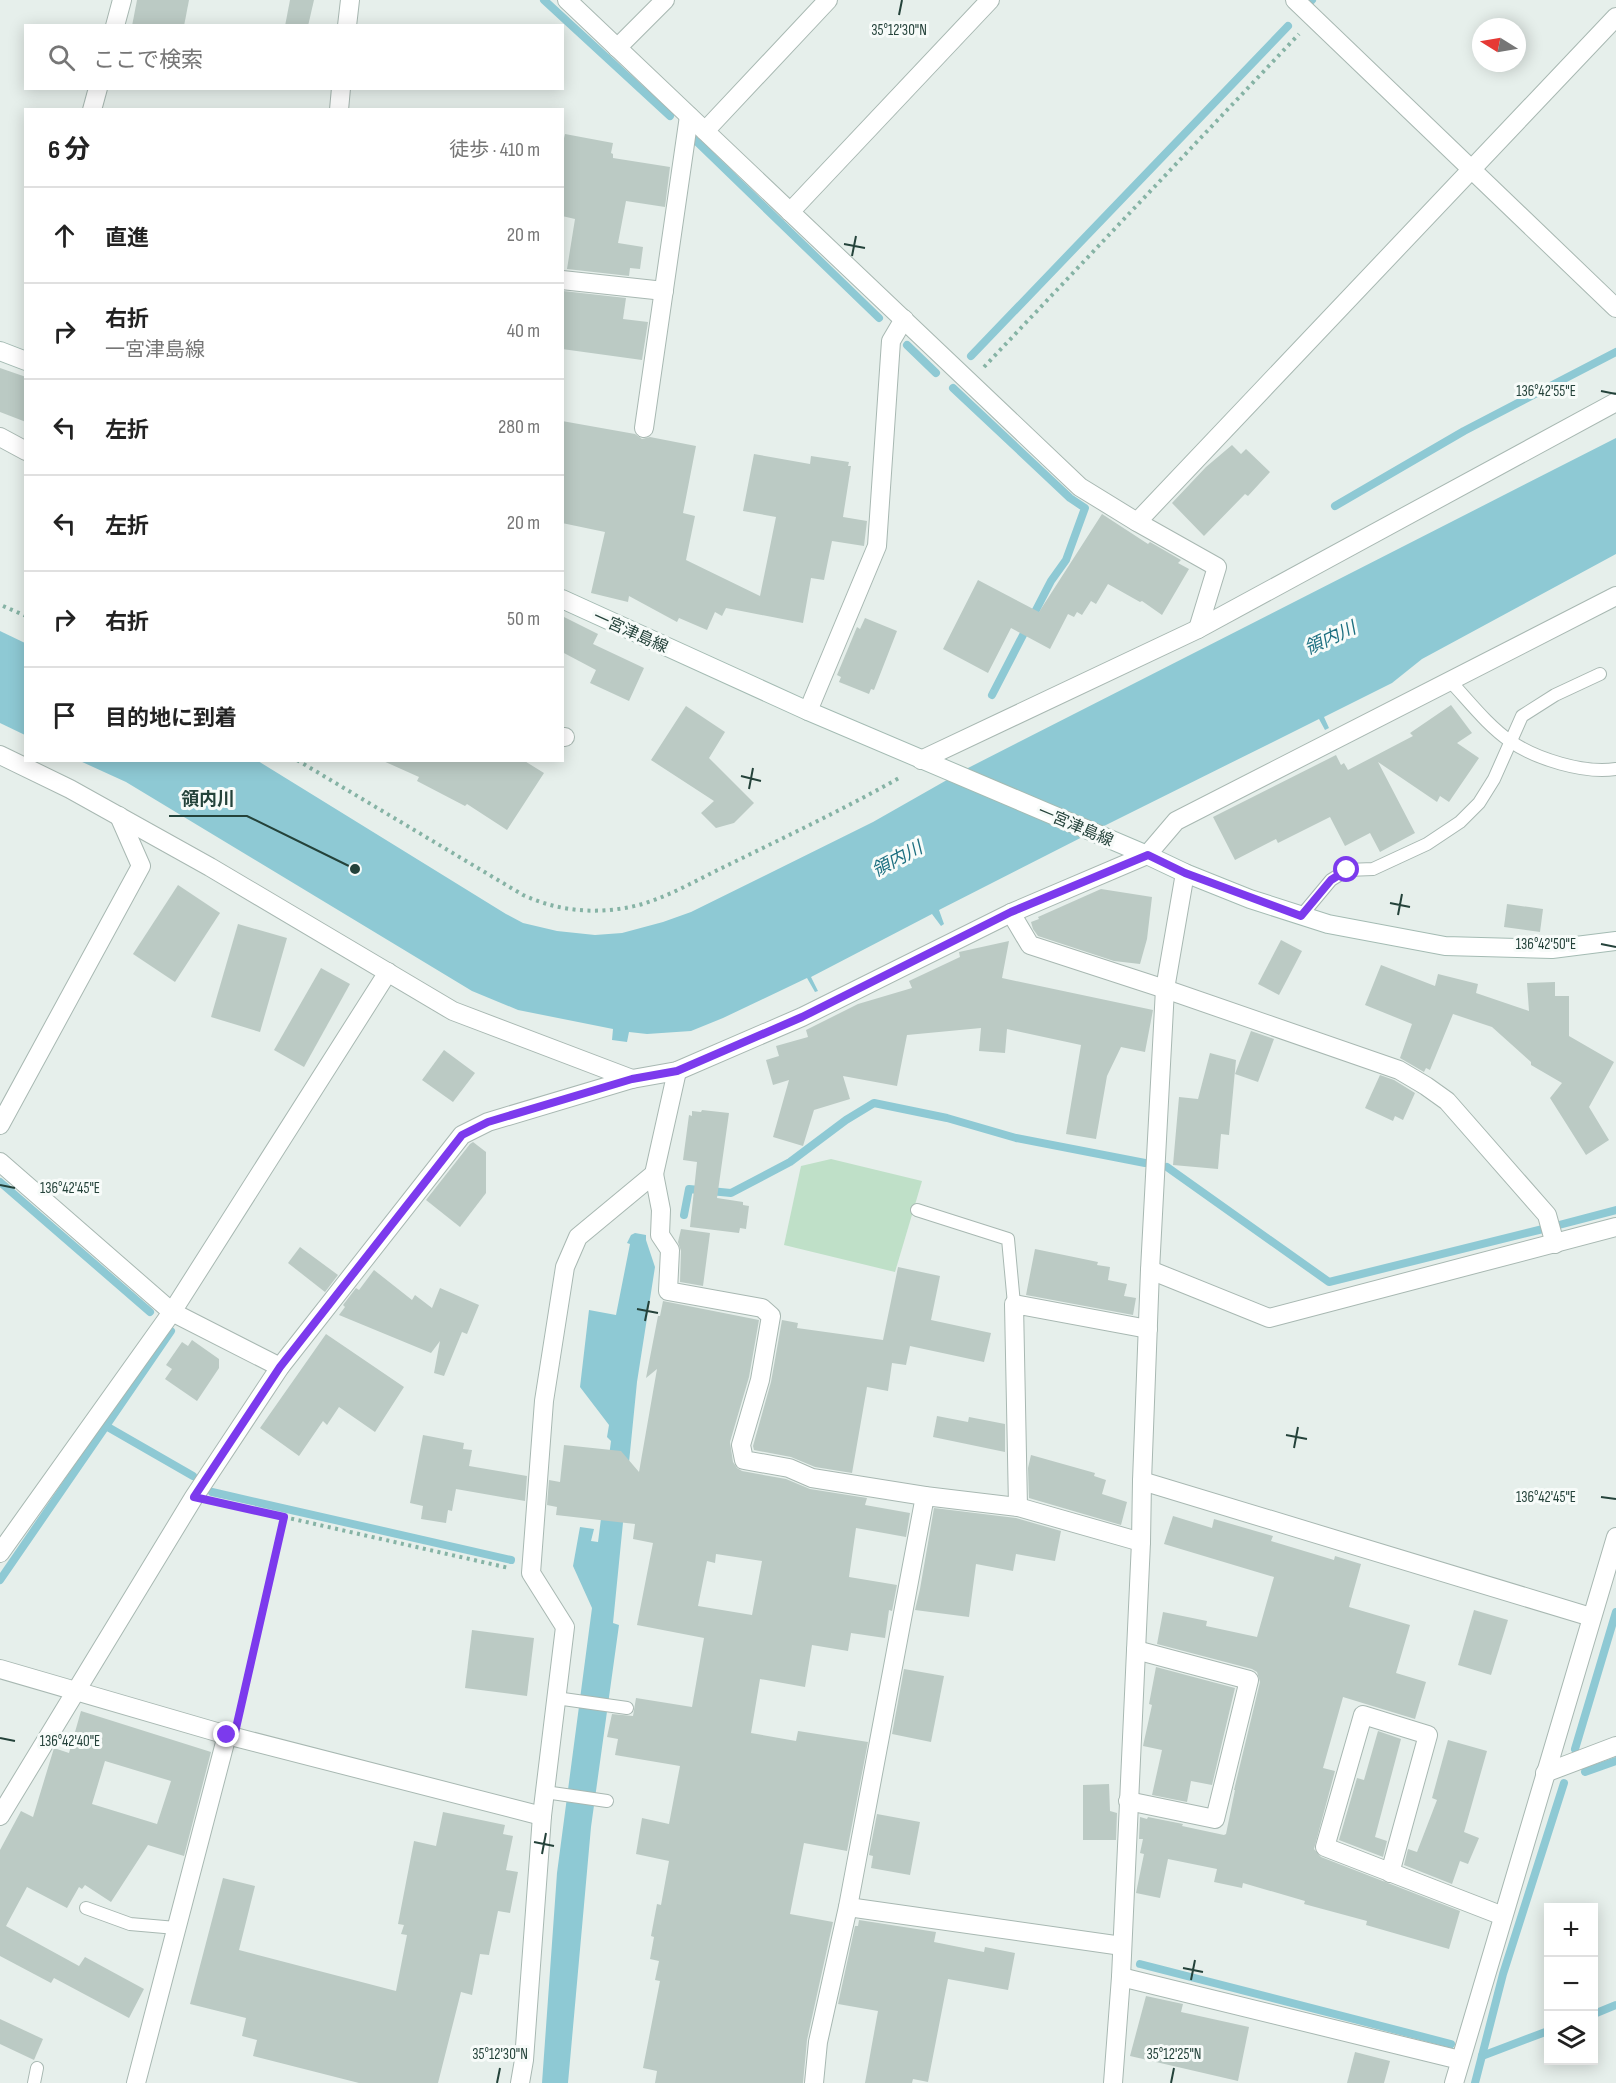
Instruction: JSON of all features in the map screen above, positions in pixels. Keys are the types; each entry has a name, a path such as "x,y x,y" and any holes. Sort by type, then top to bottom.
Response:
{"street":[{"path":"116,24 122,0"},
{"path":"347,24 350,0"},
{"path":"567,0 1080,487 1216,567 1198,629"},
{"path":"617,48 665,0"},
{"path":"705,131 828,0"},
{"path":"790,212 990,0"},
{"path":"1295,0 1616,308"},
{"path":"1137,522 1616,17"},
{"path":"93,108 97,90"},
{"path":"339,108 341,90"},
{"path":"644,428 689,116"},
{"path":"564,280 663,291"},
{"path":"808,711 877,546 891,341 904,319"},
{"path":"0,351 24,360"},
{"path":"921,760 1198,629 1616,402"},
{"path":"0,437 24,450"},
{"path":"0,1816 194,1497 280,1367 462,1135 488,1122 632,1079 677,1071 802,1017 1011,912 1148,855 1176,821 1616,596"},
{"name":"一宮津島線","path":"564,600 921,760 1120,843 1185,873 1301,916 1328,924 1445,946 1552,949 1616,941"},
{"path":"0,755 70,789 210,867 453,1011 632,1079"},
{"path":"0,1125 141,866 119,816"},
{"path":"1113,2083 1121,1977 1142,1542 1150,1270 1164,989 1185,873"},
{"path":"1011,912 1030,945 1399,1070 1426,1086 1447,1101 1547,1215 1555,1244"},
{"path":"0,1554 172,1312 388,972"},
{"path":"677,1071 654,1174 662,1210 660,1235 670,1250 668,1291 762,1308 771,1316 760,1380 741,1445 744,1460 789,1468 812,1478 925,1496 1018,1507 1142,1542"},
{"path":"0,1162 172,1312 280,1367"},
{"path":"520,2083 524,2060 542,1816 552,1793 565,1699 565,1627 531,1573 544,1401 566,1267 578,1237 654,1174"},
{"path":"1150,1270 1269,1318 1616,1227"},
{"path":"1018,1507 1014,1304 1148,1329"},
{"path":"1142,1481 1591,1617"},
{"path":"814,2083 818,2042 848,1907 925,1496"},
{"path":"1454,2083 1616,1537"},
{"path":"1128,1801 1215,1819 1249,1680 1136,1650"},
{"path":"0,1669 230,1736 542,1816"},
{"path":"1390,1873 1428,1735 1363,1715 1324,1847 1390,1873 1503,1916"},
{"path":"136,2083 176,1928 230,1736"},
{"path":"1545,1773 1616,1746"},
{"path":"848,1907 1122,1946"},
{"path":"1121,1977 1460,2060"}],"lane":[{"path":"1301,916 1331,880 1347,870 1373,869 1427,844 1460,822 1479,803 1494,779 1522,716 1555,695 1600,674"},
{"path":"1450,681 1491,725 1510,741 1565,764 1601,771 1616,769"},
{"path":"917,1209 1008,1239 1014,1304"},
{"path":"565,1699 627,1708"},
{"path":"552,1793 603,1801"},
{"path":"86,1908 130,1924 176,1928"},
{"path":"34,2083 37,2068"}],"path":[{"path":"969,382 1314,18"},
{"path":"3,606 24,615"},
{"path":"300,762 523,894 543,904 576,911 628,908 669,894 848,807 901,777 921,760"},
{"path":"194,1497 531,1573"},
{"path":"230,1736 284,1517"}],"green space":[{"path":"831,1159 922,1181 895,1272 784,1245 801,1166"}],"water":[{"path":"1616,438 1616,554 1422,659 1392,683 1324,717 1329,728 1325,730 1319,719 939,910 944,924 941,926 932,914 811,977 818,991 815,992 807,978 691,1031 647,1034 629,1032 627,1042 612,1040 613,1029 518,1010 472,991 126,782 82,762 260,762 523,923 557,931 595,935 622,933 691,912 873,822 968,768"},
{"path":"0,631 24,643 24,735 0,723"},
{"path":"635,1233 646,1235 655,1267 637,1382 613,1623 619,1625 591,1827 568,2083 542,2083 557,1873 592,1608 573,1566 580,1527 594,1529 591,1541 598,1542 611,1441 607,1437 609,1425 580,1387 589,1310 616,1315 630,1244 627,1243 631,1235"}],"building":[{"path":"137,0 189,0 184,24 132,24"},
{"path":"290,0 314,0 308,24 285,24"},
{"path":"565,134 613,143 611,153 613,158 670,167 665,207 626,201 618,243 643,247 640,269 630,268 629,276 567,269 575,219 564,216"},
{"path":"564,291 626,298 623,319 648,322 642,360 564,349"},
{"path":"0,368 24,376 24,421 0,412"},
{"path":"564,421 635,434 642,439 650,437 696,446 683,513 695,516 686,560 760,596 776,517 743,511 754,454 810,464 811,456 849,462 848,466 851,466 843,517 867,521 864,546 832,541 824,580 811,578 803,623 726,608 722,616 715,612 707,630 679,618 677,622 629,596 628,602 591,593 605,532 564,523"},
{"path":"1232,445 1241,454 1246,449 1270,472 1248,496 1245,494 1204,536 1172,503 1206,467"},
{"path":"1102,514 1148,544 1150,542 1181,560 1178,563 1189,569 1162,615 1142,601 1108,584 1096,604 1091,601 1082,615 1077,612 1074,617 1068,614 1050,649 1011,628 988,673 943,649 978,580 1039,612"},
{"path":"564,617 598,634 593,644 644,668 629,701 590,683 596,670 564,653"},
{"path":"865,618 897,631 874,690 871,689 869,694 839,682 841,677 837,675 857,627 860,629"},
{"path":"1451,705 1472,733 1457,743 1479,758 1449,802 1440,796 1437,802 1378,762 1415,833 1380,852 1370,833 1345,846 1330,817 1278,843 1276,839 1235,860 1213,817 1336,755 1341,765 1344,763 1348,770 1413,736 1410,733"},
{"path":"686,706 725,732 709,758 754,803 734,823 716,828 701,813 714,801 651,760"},
{"path":"385,762 526,762 544,773 507,830 467,804 465,806 417,781 419,777"},
{"path":"178,885 220,913 175,982 133,954"},
{"path":"1101,889 1152,897 1147,939 1140,964 1114,961 1038,936 1033,929 1031,922 1039,919 1038,917"},
{"path":"1507,904 1543,909 1540,932 1504,927"},
{"path":"238,924 287,938 260,1032 211,1017"},
{"path":"1281,940 1302,951 1279,995 1258,984"},
{"path":"1009,941 1002,978 1153,1010 1145,1052 1121,1047 1107,1076 1096,1139 1066,1134 1081,1045 1007,1029 1005,1053 979,1051 981,1028 907,1035 897,1086 843,1076 850,1099 814,1110 803,1146 773,1137 789,1080 773,1085 766,1060 779,1056 776,1046 808,1037 806,1030 858,1004 912,988 909,981 960,957 959,952"},
{"path":"1381,965 1435,986 1438,974 1478,984 1476,993 1529,1011 1527,983 1555,982 1555,996 1569,996 1569,1036 1614,1062 1589,1107 1609,1140 1586,1155 1550,1098 1562,1083 1531,1065 1531,1062 1492,1027 1453,1014 1430,1070 1426,1068 1424,1072 1400,1058 1412,1024 1365,1005"},
{"path":"321,968 350,984 304,1067 274,1050"},
{"path":"1251,1031 1274,1039 1258,1082 1235,1074"},
{"path":"444,1050 475,1073 453,1102 422,1080"},
{"path":"1210,1053 1236,1060 1229,1135 1221,1134 1218,1169 1173,1165 1179,1097 1198,1099"},
{"path":"1380,1075 1394,1080 1415,1093 1403,1120 1395,1116 1393,1121 1365,1108"},
{"path":"702,1110 729,1113 717,1198 743,1202 743,1205 749,1206 746,1229 740,1228 739,1233 690,1227 697,1162 683,1160 689,1115 692,1116 692,1111 701,1112"},
{"path":"473,1142 486,1152 486,1193 460,1227 426,1200"},
{"path":"681,1229 710,1233 703,1286 680,1282 681,1251 678,1242"},
{"path":"300,1247 338,1275 325,1292 288,1263"},
{"path":"1035,1249 1098,1262 1097,1265 1110,1267 1108,1280 1127,1284 1124,1296 1136,1298 1133,1315 1026,1295"},
{"path":"898,1267 940,1276 931,1320 991,1333 984,1362 910,1346 906,1365 892,1363 888,1391 867,1387 852,1473 815,1467 791,1457 754,1450 753,1446 771,1382 782,1320 798,1323 797,1328 883,1340"},
{"path":"374,1270 412,1300 415,1295 432,1308 440,1288 479,1305 467,1334 462,1332 444,1376 434,1373 440,1341 431,1353 339,1315 345,1307 343,1305 356,1288 359,1290"},
{"path":"663,1301 759,1320 749,1377 730,1442 733,1462 737,1468 742,1471 786,1479 810,1489 867,1498 865,1505 910,1513 906,1537 856,1528 849,1577 897,1585 892,1611 889,1610 885,1638 851,1633 848,1651 812,1645 805,1687 760,1679 751,1733 796,1741 798,1731 868,1742 847,1851 804,1843 790,1914 833,1922 807,2040 803,2083 655,2083 657,2071 643,2068 660,1981 655,1980 659,1961 650,1959 654,1937 651,1936 657,1904 661,1905 669,1861 636,1854 642,1818 669,1824 680,1766 615,1755 618,1739 607,1737 612,1714 633,1716 636,1698 692,1707 704,1638 637,1625 653,1543 633,1539 635,1524 556,1515 557,1507 547,1505 549,1480 560,1482 564,1445 621,1451 639,1472 657,1369 646,1378 658,1316 660,1316","holes":["716,1554 762,1561 752,1615 698,1606 707,1561 715,1563"]},
{"path":"326,1334 404,1387 375,1432 339,1407 327,1425 323,1421 299,1456 260,1428"},
{"path":"192,1340 219,1359 219,1368 197,1401 165,1379 172,1369 166,1365 182,1342 188,1346"},
{"path":"937,1416 968,1422 969,1417 1005,1424 1005,1452 933,1437"},
{"path":"423,1435 464,1443 463,1449 472,1450 469,1466 527,1476 525,1501 456,1489 452,1511 448,1510 446,1523 421,1519 423,1506 410,1503"},
{"path":"1031,1455 1095,1473 1094,1476 1106,1480 1102,1494 1127,1502 1121,1525 1029,1498 1028,1468"},
{"path":"934,1508 1016,1518 1061,1531 1055,1561 1016,1554 1013,1571 976,1564 969,1617 915,1610"},
{"path":"1173,1516 1212,1528 1214,1519 1273,1536 1271,1541 1334,1560 1335,1556 1361,1564 1349,1607 1410,1625 1396,1673 1426,1682 1415,1719 1343,1697 1323,1768 1335,1771 1314,1849 1321,1857 1460,1911 1449,1949 1366,1925 1367,1921 1304,1904 1305,1901 1243,1883 1242,1888 1214,1882 1217,1869 1168,1859 1160,1898 1136,1893 1144,1854 1140,1853 1143,1839 1139,1839 1140,1817 1226,1834 1260,1682 1257,1672 1252,1669 1157,1644 1163,1612 1207,1621 1206,1626 1257,1637 1274,1577 1164,1544"},
{"path":"1474,1610 1508,1620 1491,1675 1458,1665"},
{"path":"472,1630 534,1638 527,1696 465,1688"},
{"path":"1156,1667 1235,1688 1212,1785 1191,1781 1187,1802 1152,1795 1162,1750 1143,1746 1152,1705 1149,1704"},
{"path":"904,1669 944,1676 931,1742 892,1734"},
{"path":"81,1711 211,1752 184,1856 148,1845 111,1902 85,1885 82,1889 79,1887 67,1908 27,1887 6,1926 79,1966 85,1957 144,1989 129,2018 54,1978 51,1983 0,1956 0,1850 21,1811 33,1817 54,1748 69,1753","holes":["105,1761 171,1781 157,1824 92,1804"]},
{"path":"1378,1731 1401,1739 1375,1837 1387,1841 1383,1857 1339,1840 1357,1778 1364,1780"},
{"path":"1448,1740 1487,1751 1464,1832 1479,1838 1468,1864 1460,1861 1452,1884 1404,1865 1408,1849 1417,1852 1437,1800 1432,1798"},
{"path":"1109,1784 1110,1811 1117,1813 1116,1840 1083,1840 1083,1785"},
{"path":"443,1812 505,1825 503,1834 513,1836 506,1870 518,1872 510,1913 498,1911 489,1955 480,1954 472,1995 461,1992 438,2083 359,2083 253,2056 257,2040 242,2036 246,2018 190,2004 223,1878 255,1886 239,1950 396,1991 407,1935 401,1934 404,1925 398,1924 414,1841 436,1846"},
{"path":"877,1814 920,1822 910,1875 871,1868 873,1856 869,1855"},
{"path":"859,1920 936,1932 934,1942 984,1952 985,1947 1015,1953 1008,1990 948,1979 928,2082 913,2079 912,2083 865,2083 878,2011 838,2004 855,1926 858,1926"},
{"path":"1146,1996 1183,2004 1181,2012 1249,2027 1238,2081 1130,2056"},
{"path":"0,2019 43,2039 34,2060 0,2044"},
{"path":"1355,2052 1390,2061 1384,2083 1347,2083"}],"waterway":[{"path":"544,0 670,116"},
{"path":"971,356 1288,26"},
{"path":"695,140 879,318"},
{"path":"907,345 936,373"},
{"path":"1335,506 1464,431 1616,352"},
{"path":"953,388 1070,498 1085,508 1066,560 1051,581 992,695"},
{"path":"684,1215 689,1189 731,1193 790,1162 846,1120 874,1103 947,1118 1016,1138 1145,1163"},
{"path":"1167,1167 1329,1282 1543,1229"},
{"path":"0,1182 150,1312"},
{"path":"1559,1225 1616,1210"},
{"path":"106,1426 171,1331"},
{"path":"0,1580 106,1426 193,1476"},
{"path":"212,1492 511,1560"},
{"path":"1575,1749 1616,1612"},
{"path":"1585,1772 1616,1761"},
{"path":"1475,2083 1503,1974 1564,1783"},
{"path":"1140,1964 1451,2044"},
{"path":"1598,2012 1616,2005"},
{"path":"1482,2056 1544,2033"}],"place":[{"name":"領内川","path":"355,869"}],"route":[{"path":"227,1735 234,1737 284,1517 194,1497 280,1367 462,1135 488,1122 632,1079 677,1071 802,1017 1011,912 1148,855 1185,873 1301,916 1331,880 1347,870"}]}
